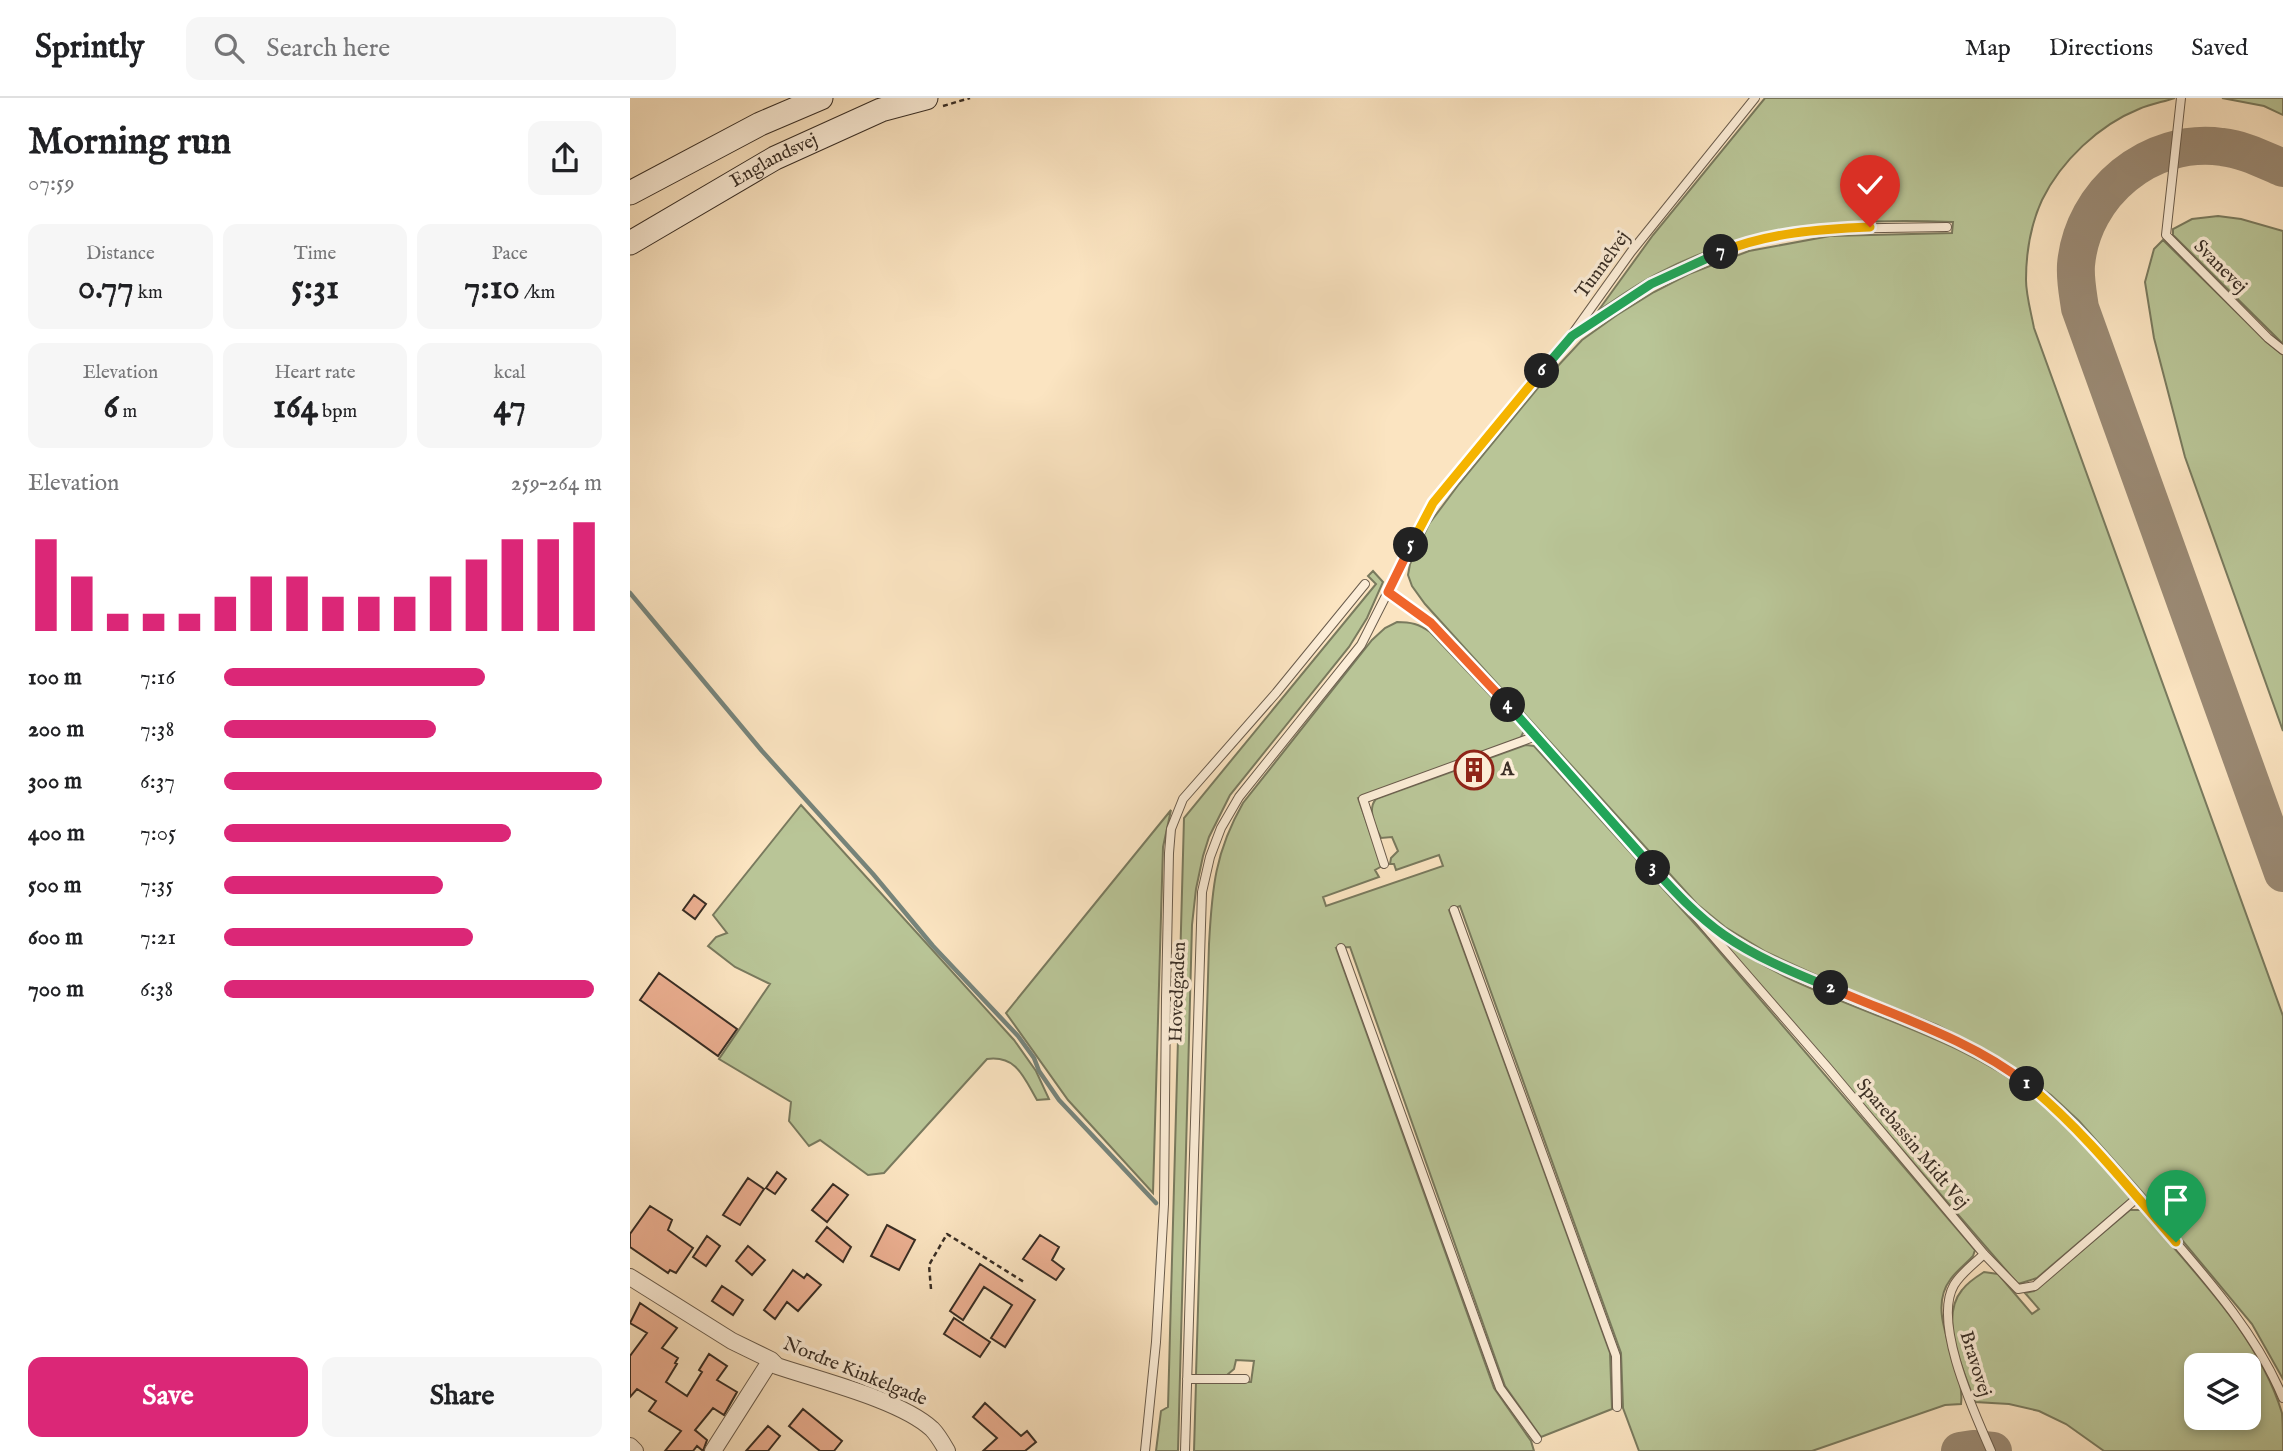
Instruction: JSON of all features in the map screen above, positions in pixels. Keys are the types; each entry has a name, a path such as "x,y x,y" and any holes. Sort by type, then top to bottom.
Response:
{"main road":[{"name":"Englandsvej","path":"630,193 760,124 821,98"},
{"name":"Englandsvej","path":"630,243 775,158 881,110 929,104"}],"street":[{"name":"Nordre Kinkelgade","path":"630,1277 777,1366 873,1398 913,1415 934,1430 947,1451"},
{"path":"713,1451 771,1360"},
{"path":"630,1446 635,1451"}],"lane":[{"name":"Tunnelvej","path":"1388,592 1433,503 1572,336 1631,252 1755,98"},
{"name":"Svanevej","path":"2181,98 2166,235 2283,350"},
{"path":"1572,336 1651,284 1726,250 1771,237 1821,229 1947,227"},
{"path":"1144,1451 1157,1342 1164,1204 1166,972 1171,829 1183,799 1276,693 1365,584"},
{"path":"1388,592 1431,623 1684,902 1725,935 1768,960 1949,1038 2008,1070 2055,1107 2088,1140 2214,1287 2246,1330 2283,1398"},
{"name":"Hovedgaden","path":"1185,1451 1202,892 1210,857 1221,828 1239,797 1361,645 1388,592"},
{"path":"1384,864 1363,799 1536,736"},
{"name":"Sparebassin Midt Vej","path":"1684,902 1984,1254 2018,1289 2035,1286 2137,1198"},
{"path":"1454,910 1616,1356 1617,1407"},
{"path":"1341,948 1500,1388 1536,1439"},
{"name":"Bravovej","path":"1984,1254 1954,1285 1948,1301 1946,1322 1969,1402 1991,1451"},
{"path":"1187,1379 1245,1379"}],"path":[{"path":"929,104 970,98"},
{"path":"930,1289 929,1265 947,1234 1024,1282"}],"green space":[{"path":"1765,98 2175,98 2143,107 2110,124 2070,158 2050,186 2035,219 2028,250 2026,286 2034,328 2283,1016 2283,1379 2252,1324 2142,1192 2079,1121 2051,1095 1986,1050 1937,1025 1840,986 1766,952 1725,927 1697,904 1425,604 1412,586 1408,575 1410,564 1429,524 1459,484 1542,383 1582,340 1617,315 1689,274 1749,251 1830,236 1952,233 1953,222 1876,221 1802,227 1765,234 1693,257 1650,278 1598,311 1653,235"},
{"path":"2222,98 2283,98 2283,115 2264,106"},
{"path":"2218,216 2241,219 2283,231 2283,344 2173,235 2173,229 2192,219"},
{"path":"2163,240 2283,355 2283,731 2185,457 2154,338 2145,282 2154,249"},
{"path":"1373,571 1383,582 1367,618 1349,647 1230,795 1209,837 1203,856 1192,925 1178,1451 1156,1451 1161,1411 1168,1407 1184,818 1376,584 1368,576"},
{"path":"1397,622 1415,624 1430,632 1524,731 1520,739 1358,798 1382,866 1375,870 1379,877 1323,897 1326,906 1443,866 1439,855 1396,870 1394,864 1390,864 1391,858 1398,851 1392,837 1381,838 1376,829 1372,808 1376,799 1526,745 1534,746 1705,935 1975,1250 1973,1256 1950,1280 1943,1294 1941,1309 1943,1325 1958,1374 1961,1404 1945,1405 1812,1451 1639,1451 1623,1408 1621,1353 1460,906 1449,910 1610,1353 1612,1409 1541,1437 1505,1386 1350,947 1336,948 1494,1388 1531,1441 1534,1451 1194,1451 1196,1382 1251,1382 1254,1361 1236,1360 1234,1369 1227,1375 1196,1375 1209,944 1212,905 1221,854 1243,803 1372,640 1385,628"},
{"path":"801,805 1014,1040 1036,1071 1049,1099 1037,1100 1013,1064 987,1059 884,1173 868,1175 820,1140 809,1146 789,1121 791,1102 719,1059 770,984 735,967 708,946 716,937 727,933 713,915"},
{"path":"1171,810 1163,847 1153,1193 1068,1100 1006,1013"},
{"path":"1721,940 1786,977 1946,1044 2007,1077 2036,1097 2061,1120 2131,1198 2037,1278 2018,1284"},
{"path":"2130,1210 2141,1210 2222,1305 2255,1353 2184,1353 2184,1430 2261,1430 2261,1365 2282,1413 2283,1451 2104,1451 2066,1424 2039,1411 2009,1404 1975,1402 1955,1345 1952,1315 1955,1302 1962,1290 1984,1272 1998,1274 2032,1314 2039,1309 2025,1293 2034,1291"}],"building":[{"path":"694,895 706,904 695,919 683,910"},
{"path":"659,973 737,1029 718,1056 640,1000"},
{"path":"777,1172 786,1179 775,1194 766,1188"},
{"path":"748,1178 764,1189 740,1225 723,1215"},
{"path":"833,1184 848,1195 827,1222 812,1210"},
{"path":"650,1206 672,1220 668,1230 693,1248 676,1273 670,1270 668,1273 630,1247 630,1234"},
{"path":"887,1225 915,1240 899,1270 871,1256"},
{"path":"827,1227 851,1247 843,1262 816,1241"},
{"path":"1040,1235 1059,1247 1052,1260 1064,1269 1056,1280 1023,1259"},
{"path":"707,1236 720,1246 706,1266 693,1257"},
{"path":"748,1246 765,1260 752,1275 736,1261"},
{"path":"980,1264 1035,1300 1005,1347 991,1338 1012,1305 984,1287 963,1320 950,1311"},
{"path":"793,1270 804,1278 807,1274 821,1285 798,1311 787,1302 775,1319 764,1310"},
{"path":"722,1286 743,1300 733,1315 712,1301"},
{"path":"640,1303 677,1328 662,1348 678,1358 666,1382 687,1396 702,1372 699,1370 709,1354 727,1366 717,1380 737,1392 724,1415 713,1408 695,1430 707,1440 703,1451 697,1446 693,1451 665,1451 681,1431 649,1411 656,1401 637,1389 630,1397 630,1356 647,1333 630,1323"},
{"path":"954,1318 990,1342 980,1357 944,1334"},
{"path":"985,1403 1021,1436 1027,1431 1036,1442 1025,1451 983,1451 997,1438 973,1417"},
{"path":"803,1409 842,1441 834,1451 820,1451 789,1426"},
{"path":"768,1426 780,1436 768,1451 746,1451"}],"waterway":[{"path":"630,593 762,751 873,874 933,946 1018,1036 1059,1100 1156,1203"}],"taxiway":[{"path":"2283,168 2246,152 2222,147 2195,146 2170,151 2146,161 2124,175 2106,193 2091,215 2081,239 2076,265 2080,308 2283,873"},
{"path":"1960,1451 1993,1451"}],"place":[{"name":"A","path":"1474,770"}],"route":[{"path":"1870,227 1821,229 1771,237 1726,250 1651,284 1572,336 1433,503 1388,592 1431,623 1684,902 1725,935 1768,960 1949,1038 2008,1070 2055,1107 2088,1140 2176,1242"}]}
